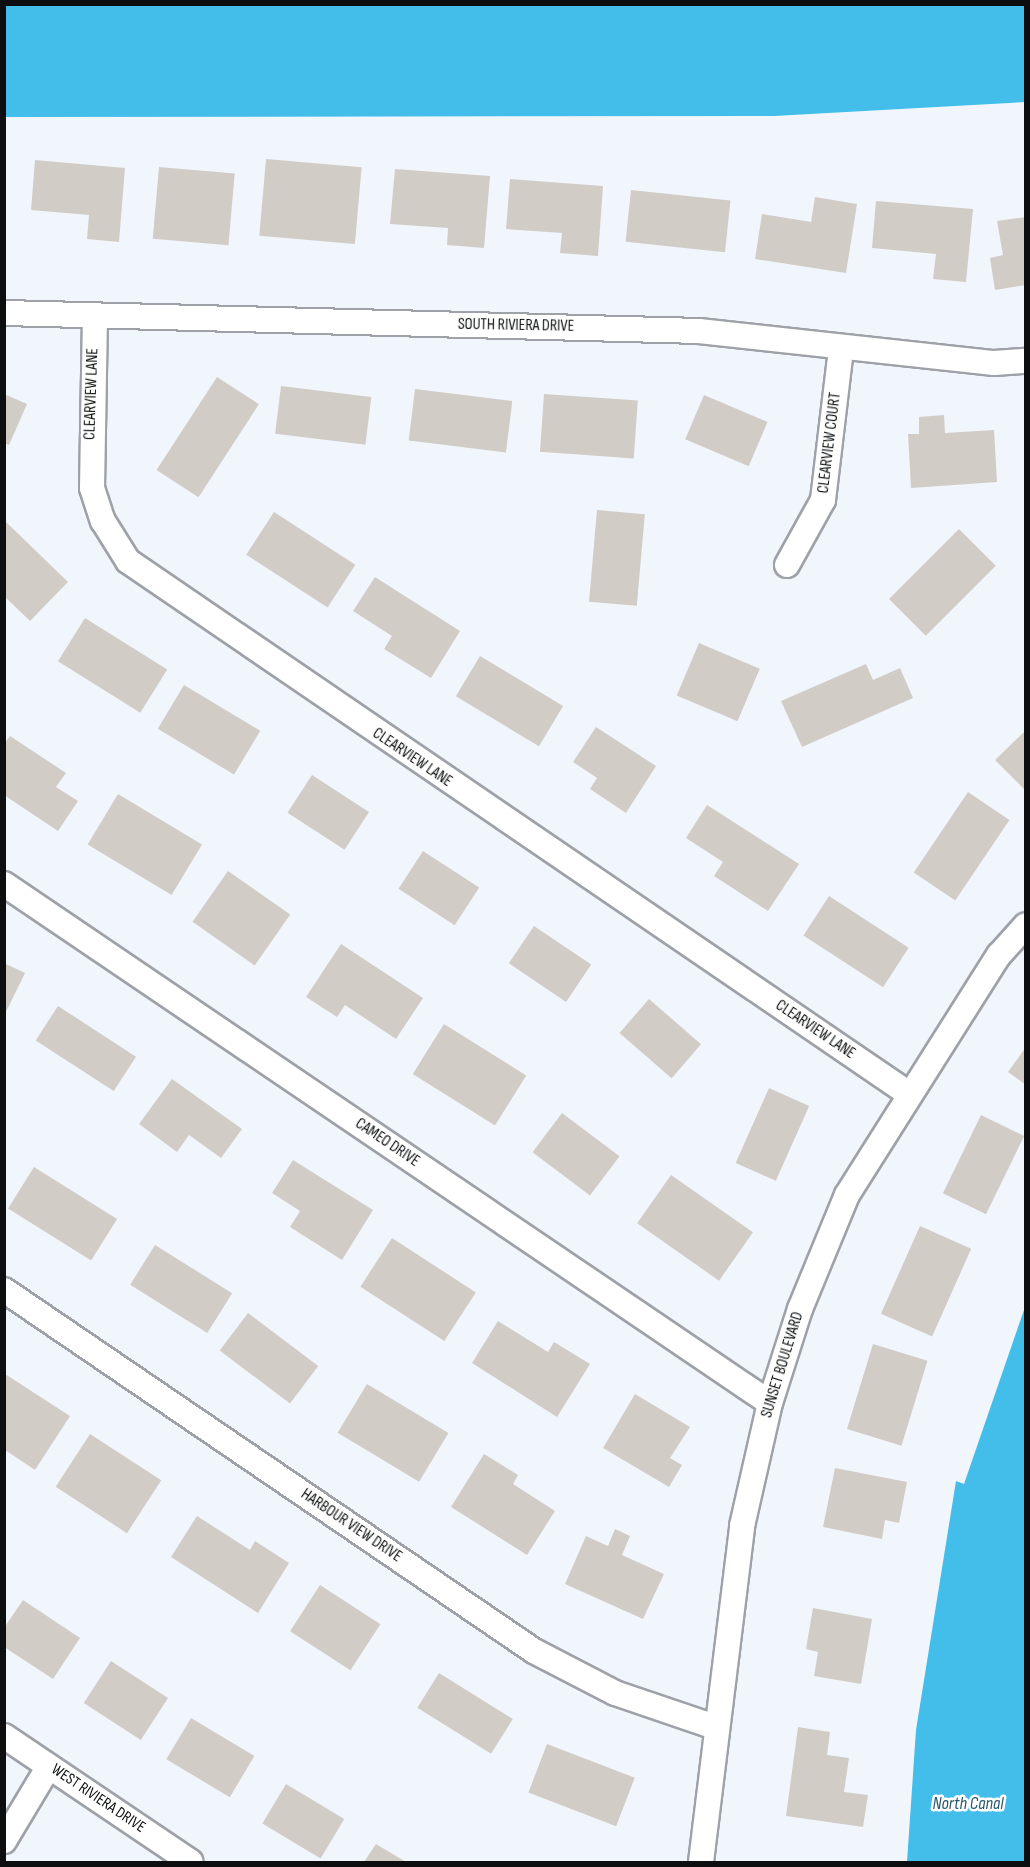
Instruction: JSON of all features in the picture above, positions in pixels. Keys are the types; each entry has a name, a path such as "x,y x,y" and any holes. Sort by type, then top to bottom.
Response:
{"street":[{"name":"SOUTH RIVIERA DRIVE","path":"4,313 699,331 841,348 1026,361"},
{"name":"CLEARVIEW LANE","path":"95,316 92,488 103,521 128,561 909,1094"},
{"name":"CLEARVIEW COURT","path":"787,565 823,500 841,348"},
{"name":"CAMEO DRIVE","path":"4,884 770,1403"},
{"name":"SUNSET BOULEVARD","path":"701,1863 715,1727 742,1526 770,1403 800,1309 847,1196 909,1094 999,955 1026,925"},
{"name":"HARBOUR VIEW DRIVE","path":"4,1290 534,1651 597,1686 715,1727"},
{"name":"WEST RIVIERA DRIVE","path":"4,1736 191,1863"},
{"path":"4,1841 49,1766"}],"water":[{"path":"4,5 1025,5 1025,102 774,116 5,117"},
{"name":"North Canal","path":"1025,1307 1025,1862 907,1862 916,1730 956,1481 964,1484"}],"building":[{"path":"266,159 362,167 355,244 259,236"},
{"path":"35,160 125,168 119,242 87,239 89,215 31,210"},
{"path":"159,167 235,174 228,245 153,239"},
{"path":"395,169 490,176 484,248 447,245 448,228 390,224"},
{"path":"510,179 603,186 598,256 560,253 562,233 506,229"},
{"path":"631,190 730,200 725,252 626,242"},
{"path":"815,197 857,204 846,273 755,259 762,214 811,222"},
{"path":"876,201 973,209 966,282 933,279 936,254 872,248"},
{"path":"1026,217 1026,285 995,290 990,258 1003,255 997,221"},
{"path":"217,377 259,404 198,497 157,470"},
{"path":"281,386 371,397 365,445 275,434"},
{"path":"415,389 512,401 506,453 409,441"},
{"path":"4,394 27,404 9,445 4,443"},
{"path":"544,394 638,401 634,458 540,452"},
{"path":"704,395 768,422 749,466 685,439"},
{"path":"944,415 945,433 994,430 997,482 911,488 908,434 919,434 919,417"},
{"path":"597,510 645,514 637,606 589,602"},
{"path":"274,512 355,565 328,608 246,555"},
{"path":"4,520 68,582 30,621 4,596"},
{"path":"959,529 996,566 926,636 889,599"},
{"path":"375,577 460,631 431,678 384,649 392,636 353,611"},
{"path":"85,618 167,669 140,713 58,661"},
{"path":"699,643 760,669 737,721 677,695"},
{"path":"480,656 563,706 539,746 456,696"},
{"path":"866,664 873,680 900,668 913,698 802,747 781,701"},
{"path":"184,685 260,731 234,775 158,729"},
{"path":"596,727 656,766 626,813 590,789 597,778 573,762"},
{"path":"1026,730 1026,791 995,760"},
{"path":"10,736 66,773 56,787 78,801 58,831 4,795 4,744"},
{"path":"312,775 369,812 345,850 287,813"},
{"path":"968,792 1009,820 955,900 914,872"},
{"path":"118,794 202,844 172,895 88,845"},
{"path":"707,805 799,864 768,911 714,876 723,862 686,838"},
{"path":"423,851 479,887 455,925 398,889"},
{"path":"228,871 290,915 255,965 192,922"},
{"path":"829,896 909,948 883,987 803,935"},
{"path":"534,926 591,965 566,1002 509,963"},
{"path":"341,944 423,998 396,1039 345,1005 337,1017 306,997"},
{"path":"4,963 25,973 4,1016"},
{"path":"649,999 701,1044 672,1078 619,1033"},
{"path":"58,1006 136,1057 114,1091 36,1040"},
{"path":"444,1024 526,1075 495,1125 413,1074"},
{"path":"1026,1047 1026,1085 1008,1072"},
{"path":"172,1079 242,1129 221,1158 189,1135 177,1152 139,1124"},
{"path":"769,1088 809,1106 776,1181 736,1163"},
{"path":"562,1113 620,1156 590,1195 533,1152"},
{"path":"981,1115 1024,1136 986,1214 943,1193"},
{"path":"293,1160 373,1210 342,1260 290,1227 300,1211 272,1193"},
{"path":"34,1167 117,1219 91,1260 8,1209"},
{"path":"671,1175 753,1232 719,1281 637,1223"},
{"path":"920,1226 971,1249 932,1336 881,1314"},
{"path":"392,1238 476,1292 444,1341 360,1287"},
{"path":"155,1245 232,1293 207,1333 130,1285"},
{"path":"248,1313 318,1366 290,1403 220,1351"},
{"path":"498,1321 548,1352 554,1342 590,1364 557,1417 472,1363"},
{"path":"873,1344 928,1361 901,1446 847,1429"},
{"path":"5,1374 70,1416 35,1470 5,1450"},
{"path":"367,1384 448,1433 419,1482 338,1433"},
{"path":"635,1394 690,1427 670,1458 682,1465 669,1487 603,1448"},
{"path":"90,1434 161,1480 127,1533 56,1487"},
{"path":"484,1454 518,1475 513,1484 555,1511 527,1555 451,1507"},
{"path":"835,1468 907,1482 899,1523 885,1520 882,1539 823,1527"},
{"path":"197,1516 250,1550 255,1541 289,1563 258,1613 171,1557"},
{"path":"615,1529 630,1536 622,1555 664,1574 643,1619 565,1584 586,1536 608,1546"},
{"path":"320,1585 380,1624 350,1670 290,1631"},
{"path":"23,1600 80,1638 53,1679 4,1647 4,1628"},
{"path":"813,1608 872,1619 861,1684 814,1676 818,1652 806,1649"},
{"path":"111,1661 168,1698 141,1740 84,1703"},
{"path":"439,1673 513,1719 491,1754 417,1708"},
{"path":"191,1718 254,1756 230,1797 166,1759"},
{"path":"798,1727 830,1732 827,1755 849,1758 844,1792 868,1795 863,1827 786,1816"},
{"path":"547,1744 635,1778 616,1826 528,1793"},
{"path":"286,1784 344,1819 321,1858 262,1823"},
{"path":"376,1844 406,1862 364,1862"}]}
